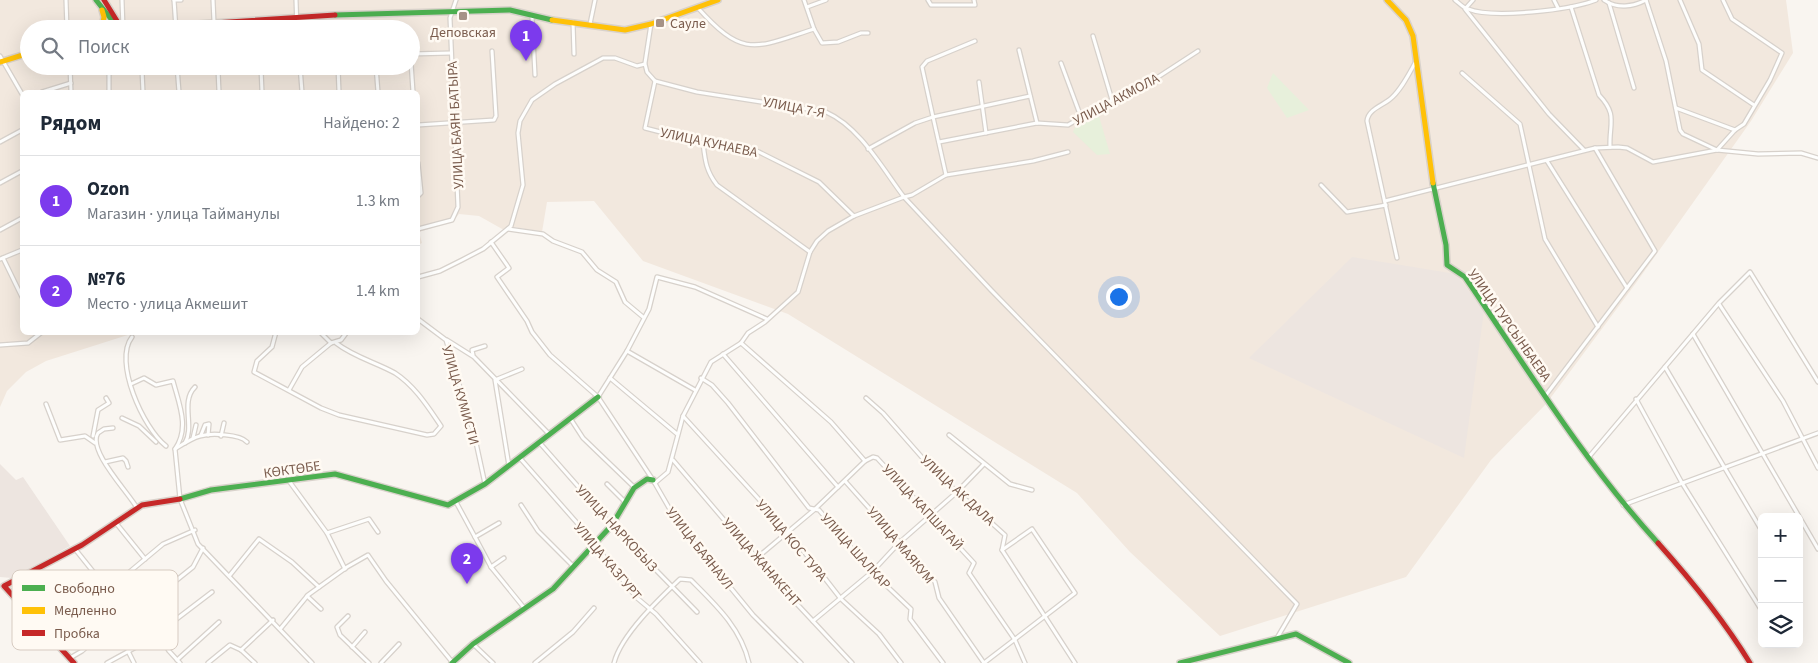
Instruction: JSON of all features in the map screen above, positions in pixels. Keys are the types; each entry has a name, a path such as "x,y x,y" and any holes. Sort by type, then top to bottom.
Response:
{"street":[{"path":"66,0 67,20"},
{"path":"96,0 114,20"},
{"path":"104,0 116,20"},
{"path":"122,0 122,20"},
{"path":"175,20 174,0 181,0"},
{"path":"213,0 214,20"},
{"path":"296,0 296,18"},
{"path":"451,13 456,0"},
{"path":"590,24 595,0"},
{"path":"257,20 510,10 532,16 625,30 651,24 718,0"},
{"path":"804,0 814,29 822,43 838,42 861,33 868,33"},
{"path":"807,7 826,0"},
{"path":"928,0 931,5 975,5 974,0"},
{"name":"УЛИЦА ТУРСЫНБАЕВА","path":"1387,0 1410,27 1434,189 1446,245 1447,265 1465,277 1588,458 1623,505 1687,575 1728,627 1750,663"},
{"path":"1455,0 1465,9 1549,114 1585,151"},
{"path":"1465,9 1473,0"},
{"path":"1554,0 1558,8"},
{"path":"1465,9 1502,14 1558,8 1596,0"},
{"path":"1604,0 1621,6 1633,6 1646,0 1666,61 1683,134 1718,150"},
{"path":"1680,0 1699,44 1702,70 1754,105"},
{"path":"1718,150 1735,130 1744,124 1770,80 1782,53 1732,19 1724,0"},
{"path":"1609,3 1634,88"},
{"path":"101,6 104,20"},
{"path":"1571,6 1599,95 1608,105 1612,114 1610,147"},
{"path":"698,8 719,30 730,39 740,43 767,44 814,29"},
{"name":"УЛИЦА БАЯН БАТЫРА","path":"420,228 452,220 458,207 451,13"},
{"path":"532,16 536,75"},
{"path":"573,22 574,54"},
{"path":"651,24 643,64 655,81"},
{"path":"1093,36 1112,100"},
{"path":"946,175 922,67 927,60 975,41"},
{"path":"1020,50 1037,123"},
{"path":"420,125 494,120 496,116 492,51"},
{"name":"УЛИЦА АКМОЛА","path":"939,142 1037,123 1068,125 1112,100 1155,79 1198,51"},
{"path":"420,54 451,53"},
{"path":"20,55 1,60 20,91"},
{"path":"420,276 440,271 483,249 507,229 516,212 523,185 518,133 526,107 555,84 580,72 598,60 608,57 643,64"},
{"path":"1061,63 1081,117"},
{"path":"1397,258 1367,116 1392,98 1415,63"},
{"path":"1462,73 1520,124 1545,239 1598,327"},
{"path":"70,75 71,90"},
{"path":"109,75 109,90"},
{"path":"142,75 143,90"},
{"path":"178,75 179,90"},
{"path":"218,75 219,90"},
{"path":"261,75 262,90"},
{"path":"301,75 302,90"},
{"path":"339,75 340,90"},
{"path":"377,75 378,90"},
{"path":"412,75 413,90"},
{"name":"УЛИЦА КУНАЕВА","path":"655,81 644,128 703,143 746,147 759,152 819,182 854,216"},
{"name":"УЛИЦА 7-Я","path":"655,81 697,92 826,112 846,124 868,149 904,197 997,296 1297,604 1277,638"},
{"path":"979,82 986,133"},
{"path":"49,90 71,84"},
{"path":"868,149 915,123 933,117 1030,96"},
{"path":"1676,108 1735,130"},
{"path":"0,142 20,131"},
{"path":"703,143 705,164 709,175 717,185 810,252"},
{"path":"1546,396 1655,251 1594,148"},
{"path":"1321,186 1347,212 1594,148 1627,148 1653,162 1718,150 1758,154 1801,153 1818,158"},
{"path":"281,628 307,596 344,569 368,555 386,581 453,663 473,644 554,589 612,525 640,481 647,479 654,481 668,472 683,416 701,378 712,362 740,343 748,333 798,292 810,252 828,231 854,216 912,195 946,175 1033,161 1068,152"},
{"path":"1546,161 1627,288"},
{"path":"0,183 20,172"},
{"path":"0,230 20,219"},
{"path":"507,229 542,234 553,241 582,252 597,270 616,282 625,302 643,317"},
{"name":"УЛИЦА БАЯНАУЛ","path":"491,242 509,268 497,277 527,321 532,332 550,355 598,397 654,481 672,513 694,542 753,616 801,663"},
{"path":"20,251 1,258 20,293"},
{"path":"1588,458 1719,303 1750,272 1818,382"},
{"path":"525,610 491,567 456,502 485,484 598,397 627,350 643,317 649,309 657,277 695,287 767,319"},
{"path":"1719,303 1772,385 1818,468"},
{"name":"УЛИЦА КУМИСТИ","path":"420,320 446,340 475,438 485,484"},
{"path":"1693,334 1818,549"},
{"path":"0,345 28,343 38,335"},
{"path":"275,335 272,347 262,355 254,372 321,408 348,418 427,436 434,434 441,426 421,397 396,374 365,361 336,343 330,343 302,367 289,390"},
{"path":"323,335 330,343"},
{"path":"336,343 344,335"},
{"path":"132,337 125,347 128,380 146,423 166,446"},
{"path":"446,340 473,356 549,434"},
{"name":"УЛИЦА КАПШАГАЙ","path":"740,343 831,422 865,461 873,457 876,458 974,563 969,573 1015,640 1024,663"},
{"path":"473,356 472,350 485,346"},
{"path":"627,350 695,390"},
{"path":"723,354 838,487"},
{"path":"1665,367 1758,524"},
{"path":"495,380 522,369"},
{"path":"131,384 144,378 156,385 172,381 180,404 183,427 180,441 175,449 180,499 198,544 281,628 312,663"},
{"path":"610,378 677,434"},
{"name":"УЛИЦА ШАЛКАР","path":"701,378 712,385 728,403 809,508 820,510 872,572 911,609 910,619 943,663"},
{"path":"495,380 509,466"},
{"path":"184,444 188,436 189,400 191,391 195,387"},
{"path":"93,436 98,410 109,402 106,398"},
{"name":"УЛИЦА АК ДАЛА","path":"866,398 883,413 934,471 1005,535 1002,550 1075,663"},
{"path":"1636,399 1682,483 1758,605"},
{"path":"46,404 60,440 85,436 92,440 137,508"},
{"name":"УЛИЦА КОС ТУРА","path":"683,416 788,532 842,599 879,634 901,663"},
{"path":"122,418 139,426 156,442"},
{"path":"570,418 583,438 635,488"},
{"path":"221,436 224,423"},
{"path":"200,436 207,424 210,426 208,435"},
{"path":"193,439 196,425"},
{"path":"96,446 98,434 106,428 113,428"},
{"path":"1623,505 1818,433"},
{"path":"175,449 200,436 208,435 241,438 247,442"},
{"path":"949,435 1010,484 1032,490"},
{"name":"УЛИЦА НАРКОБЫЗ","path":"539,442 612,525 697,612"},
{"name":"УЛИЦА КАЗГУРТ","path":"519,457 578,524 637,598 650,609 700,663"},
{"path":"105,462 123,458 128,467"},
{"name":"УЛИЦА ЖАНАКЕНТ","path":"673,459 758,557 783,589 852,663"},
{"path":"758,557 814,510 865,461"},
{"path":"813,621 842,599 872,572 899,543 984,464"},
{"name":"КӨКТӨБЕ","path":"35,570 75,548 142,505 180,499 211,490 335,474 448,505 456,502"},
{"path":"289,481 327,533 344,569"},
{"name":"УЛИЦА МАЯКУМ","path":"845,481 935,582 938,598 984,663"},
{"path":"607,484 625,502"},
{"path":"521,505 538,531 574,567"},
{"path":"327,533 369,520 378,532"},
{"path":"475,538 499,522"},
{"path":"116,523 145,559"},
{"path":"984,663 1074,595 1075,591 1032,528 1002,550"},
{"path":"132,570 163,544 194,530"},
{"path":"230,575 259,539 292,562 319,587"},
{"path":"75,548 93,570"},
{"path":"178,579 192,568 203,548"},
{"path":"491,567 504,558"},
{"path":"614,663 617,653 650,609 666,590 680,579 692,580 732,622 749,663"},
{"path":"2,586 12,597"},
{"path":"178,618 212,592"},
{"path":"307,596 321,609"},
{"path":"535,663 572,632 594,608"},
{"path":"348,616 337,627 340,635 369,663"},
{"path":"241,650 273,620"},
{"path":"170,650 178,662 219,622"},
{"path":"352,647 365,632"},
{"path":"1180,663 1292,634 1302,636 1349,663"},
{"path":"381,663 399,644"},
{"path":"473,644 493,663"},
{"path":"208,663 228,646 241,650 254,663"},
{"path":"62,650 74,663"},
{"path":"63,663 81,650"},
{"path":"107,663 128,651 134,663"}],"shaded area":[{"path":"0,0 1786,0 1793,53 1751,121 1636,283 1546,404 1491,460 1406,577 1220,636 1130,552 1077,493 788,314 643,261 594,201 547,202 542,232 514,227 504,230 479,216 459,214 453,221 420,232 420,90 20,90 20,335 128,335 46,361 26,372 7,391 0,407"},
{"path":"1352,257 1456,274 1484,311 1464,458 1249,358"},
{"path":"0,464 16,480 23,477 70,546 26,570 12,570 12,578 0,577"}],"green space":[{"path":"1273,73 1309,110 1287,118 1267,88"},
{"path":"1099,116 1110,154 1097,155 1073,132 1077,123"}],"traffic: fast":[{"path":"96,0 112,20"},
{"path":"335,15 510,10 552,20"},
{"path":"1433,183 1446,245 1447,265 1465,277 1580,447 1658,543"},
{"path":"180,499 211,490 335,474 448,505 485,484 598,397"},
{"path":"452,663 473,644 553,589 612,525 634,488 647,479 653,480"},
{"path":"1180,663 1296,634 1349,663"}],"traffic: slow":[{"path":"552,20 625,30 651,24 718,0"},
{"path":"1387,0 1406,20 1413,36 1433,183"},
{"path":"102,10 104,20"},
{"path":"0,62 20,56"}],"traffic: jam":[{"path":"104,0 116,20"},
{"path":"259,20 335,15"},
{"path":"34,570 82,545 142,505 180,499"},
{"path":"1658,543 1707,601 1750,663"},
{"path":"12,582 4,586 12,595"},
{"path":"62,650 74,663"}],"place":[{"name":"Деповская","path":"463,16"},
{"name":"Сауле","path":"660,23"},
{"name":"Ozon","path":"526,61"},
{"name":"№76","path":"467,584"}]}
